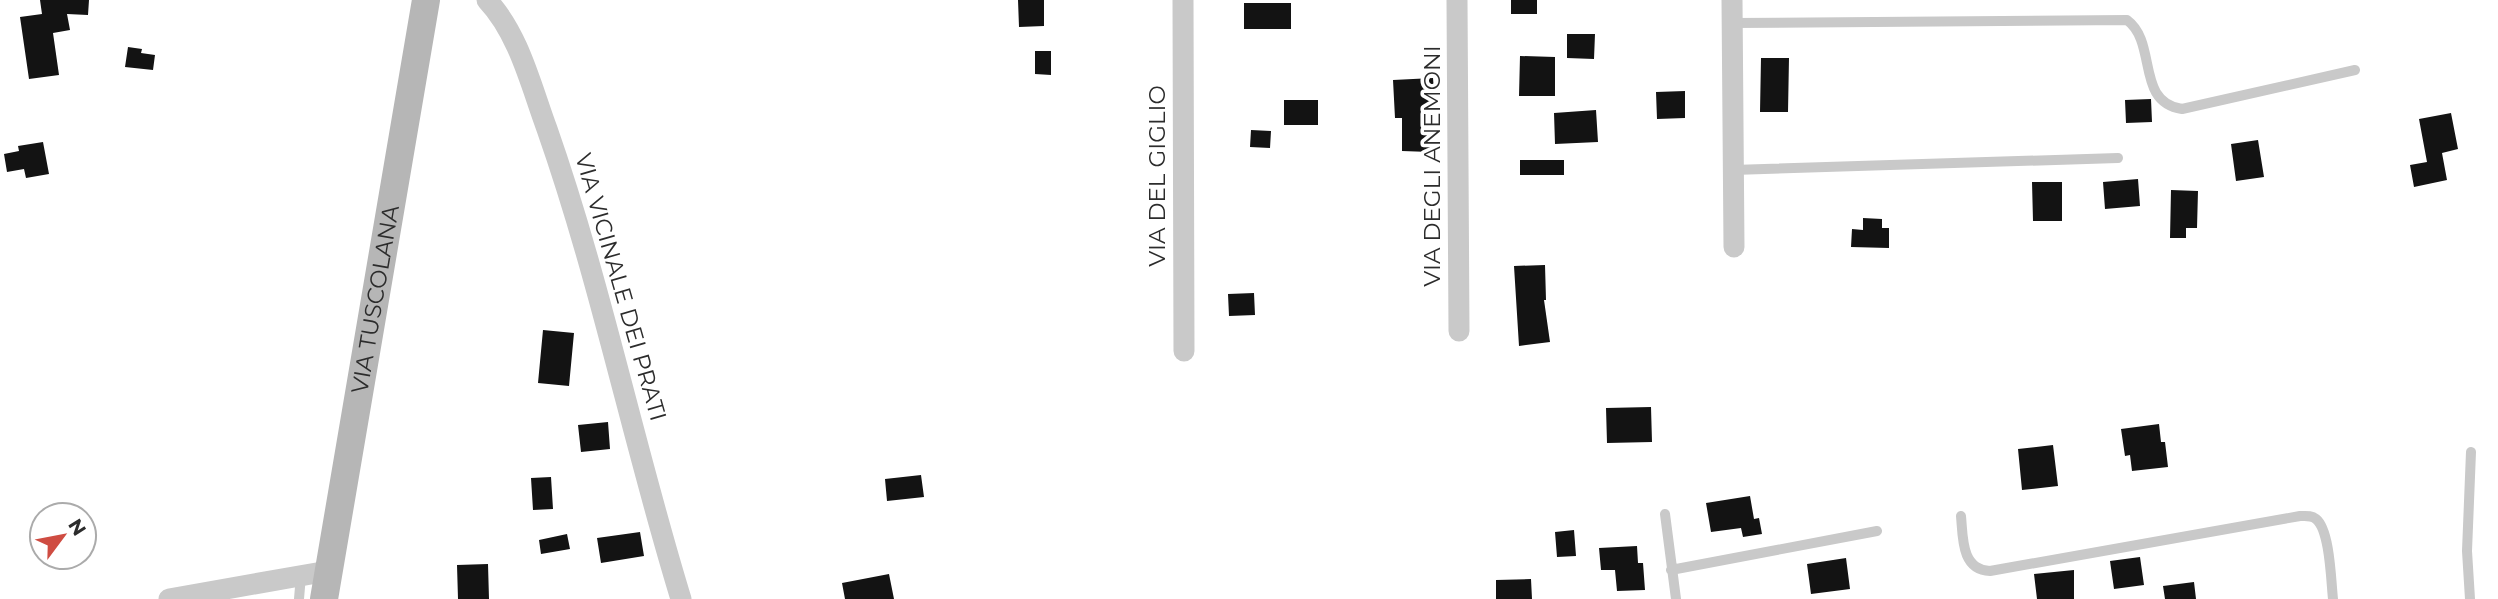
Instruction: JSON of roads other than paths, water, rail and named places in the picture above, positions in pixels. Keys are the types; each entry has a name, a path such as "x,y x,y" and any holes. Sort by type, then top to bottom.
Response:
{"main road":[{"name":"VIA TUSCOLANA","path":"324,599 314,573 426,0"}],"street":[{"name":"VIA VICINALE DEI PRATI","path":"487,0 502,19 520,58 568,193 617,360 681,599"},
{"name":"VIA DEL GIGLIO","path":"1183,0 1184,351"},
{"name":"VIA DEGLI ANEMONI","path":"1457,0 1459,331"},
{"path":"1731,0 1734,247"},
{"path":"169,599 314,573"}],"lane":[{"path":"1732,23 2127,20 2140,33 2151,81 2159,98 2166,105 2182,110 2355,69"},
{"path":"1733,170 2118,158"},
{"path":"2470,599 2467,551 2471,452"},
{"path":"1665,514 1676,599"},
{"path":"1961,516 1968,560 1972,565 1984,570 2311,516 2320,524 2325,535 2333,599"},
{"path":"1671,570 1877,531"},
{"path":"299,599 314,573"}]}
